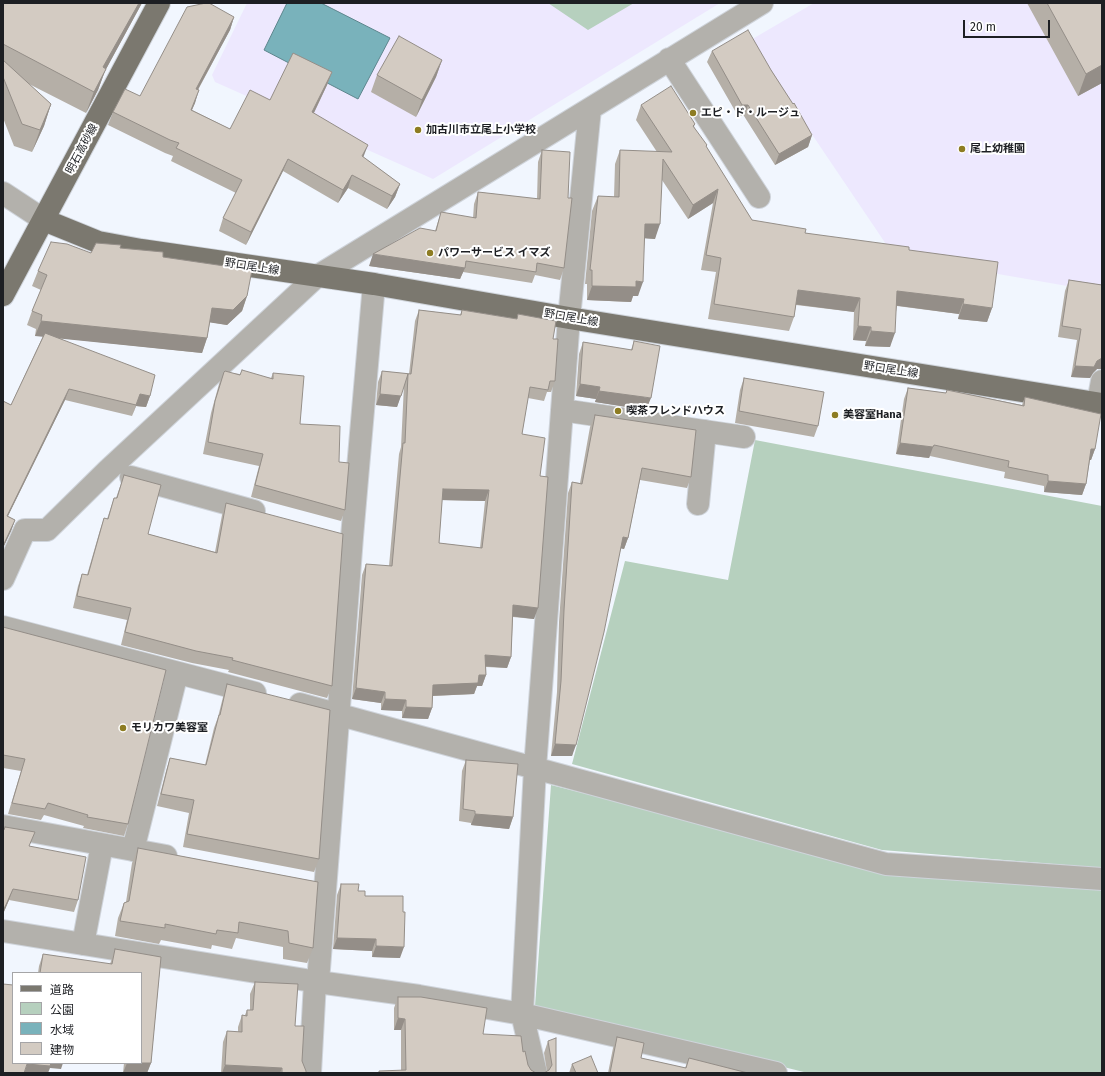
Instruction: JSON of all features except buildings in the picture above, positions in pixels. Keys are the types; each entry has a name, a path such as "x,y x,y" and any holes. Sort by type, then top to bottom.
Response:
{"main road":[{"name":"明石高砂線","path":"3,295 159,3"},
{"name":"野口尾上線","path":"44,220 105,243 141,250 374,284 569,318 1100,404"}],"street":[{"path":"3,579 25,530 47,530 107,471 316,276 762,3"},
{"path":"669,59 759,197"},
{"path":"536,1073 522,1014 535,768 569,318 590,109"},
{"path":"3,193 44,220"},
{"path":"310,1073 326,887 352,538 374,284"},
{"path":"1100,404 1102,381"},
{"path":"562,410 744,437"},
{"path":"698,504 705,431"},
{"path":"107,471 276,517"},
{"path":"329,531 352,538"},
{"path":"3,627 338,714 886,864 1102,879"},
{"path":"133,850 177,673"},
{"path":"3,826 187,860"},
{"path":"83,944 102,845"},
{"path":"303,882 326,887"},
{"path":"3,931 317,982 419,996 522,1014 776,1073"}],"shaded area":[{"name":"加古川市立尾上小学校","path":"247,3 720,3 433,179 215,82 212,75"},
{"name":"尾上幼稚園","path":"814,3 1102,3 1102,292 894,256 749,41"}],"green space":[{"path":"548,3 634,3 588,30"},
{"path":"755,440 1102,506 1102,868 882,850 572,764 625,561 728,580"},
{"path":"551,785 711,825 1102,890 1102,1073 808,1073 535,1006"}],"water":[{"path":"287,3 321,3 390,38 358,99 264,50"}],"place":[{"name":"エピ・ド・ルージュ","path":"693,113"},
{"name":"加古川市立尾上小学校","path":"418,130"},
{"name":"尾上幼稚園","path":"962,149"},
{"name":"パワーサービス イマズ","path":"430,253"},
{"name":"喫茶フレンドハウス","path":"618,411"},
{"name":"美容室Hana","path":"835,415"},
{"name":"モリカワ美容室","path":"123,728"}]}
